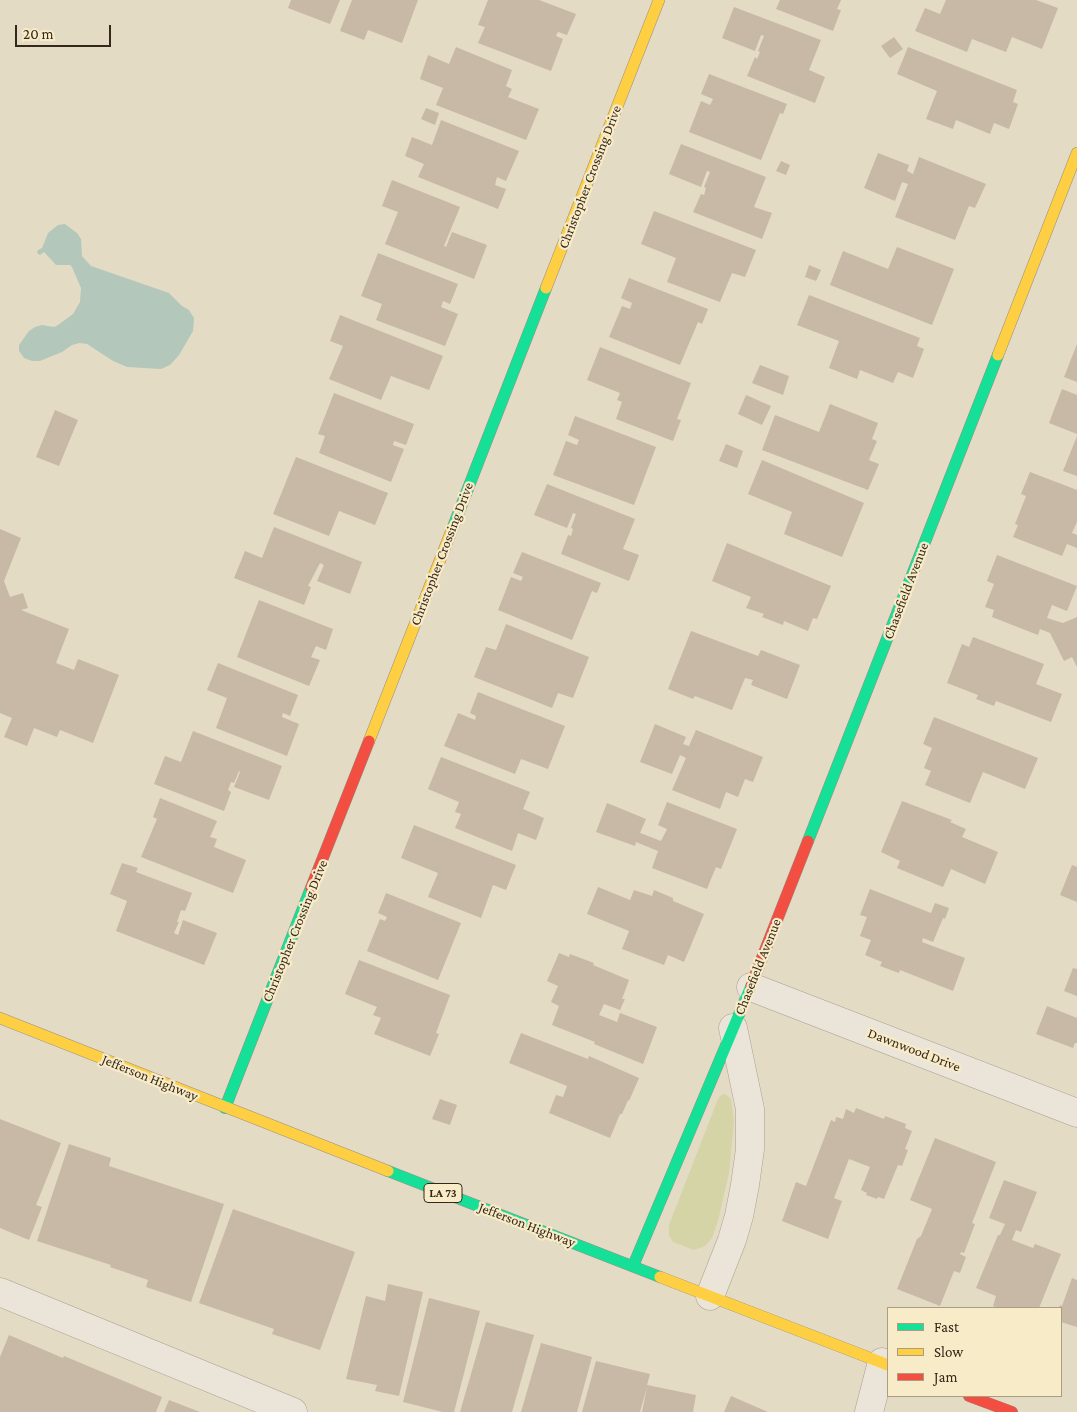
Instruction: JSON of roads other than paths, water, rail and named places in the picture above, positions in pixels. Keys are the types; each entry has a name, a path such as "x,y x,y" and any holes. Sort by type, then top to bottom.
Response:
{"street":[{"name":"Christopher Crossing Drive","path":"225,1108 659,0"},
{"name":"Chasefield Avenue","path":"633,1266 751,987 1077,153"},
{"name":"Dawnwood Drive","path":"751,987 1077,1113"},
{"name":"Jefferson Highway","path":"0,1018 225,1108 885,1363"},
{"name":"Chasefield Avenue","path":"710,1296 732,1240 739,1216 750,1149 750,1109 733,1028"},
{"path":"0,1292 293,1412"},
{"path":"869,1412 885,1363"},
{"path":"972,1397 1012,1412"}]}
